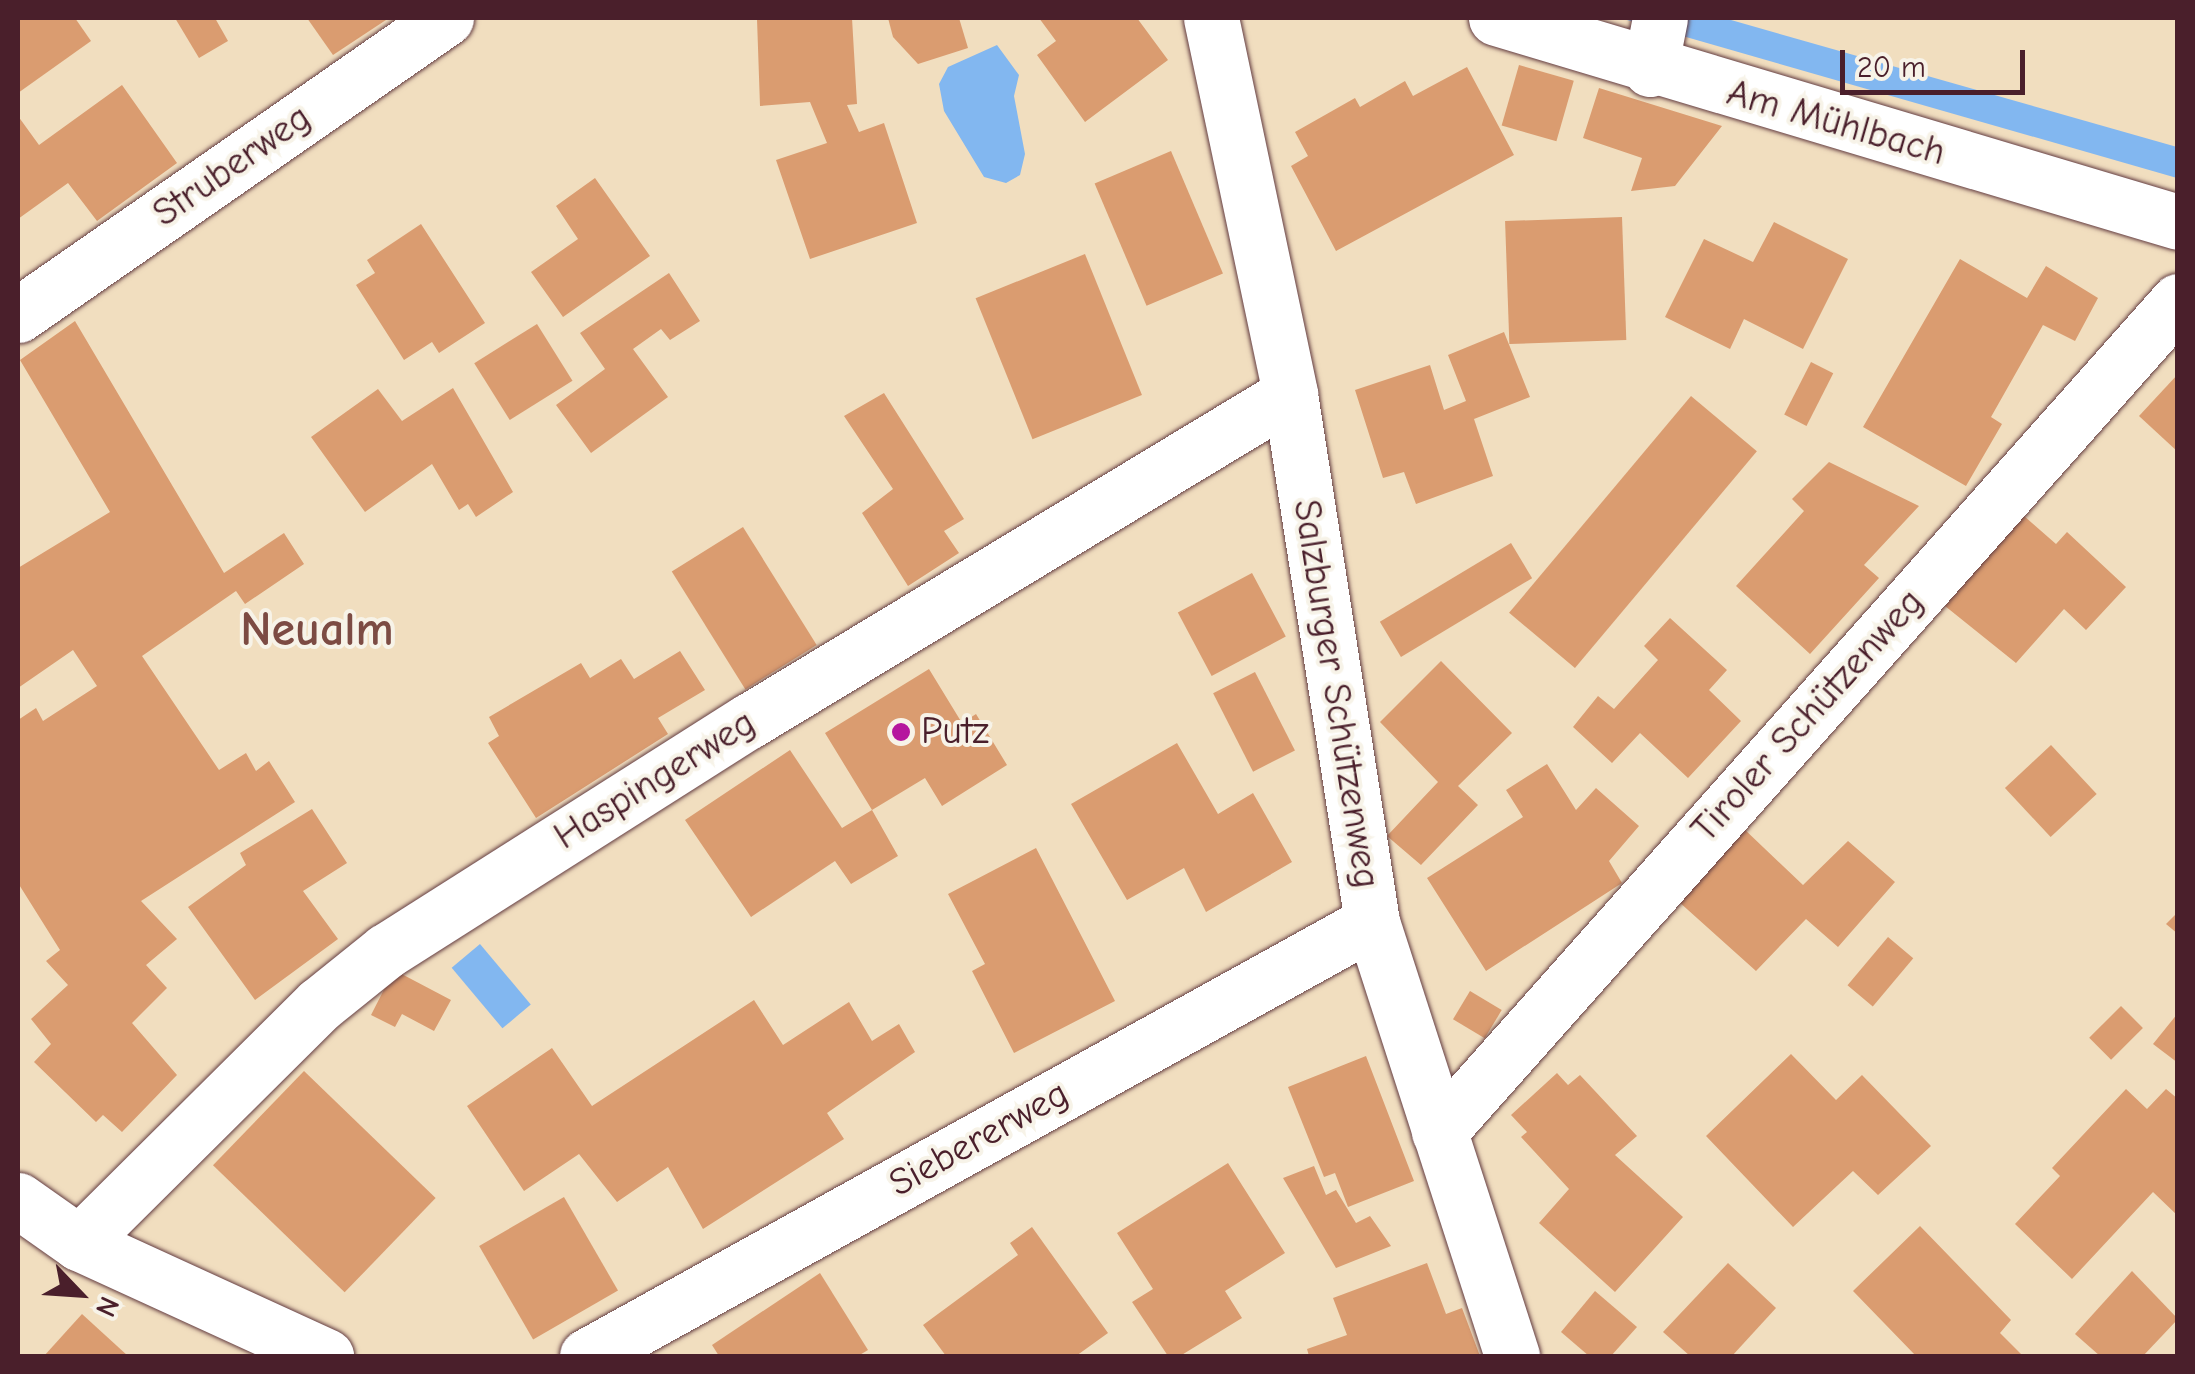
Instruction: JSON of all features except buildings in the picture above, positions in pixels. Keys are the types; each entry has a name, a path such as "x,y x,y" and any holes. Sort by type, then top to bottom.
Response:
{"street":[{"name":"Struberweg","path":"18,315 446,18"},
{"name":"Salzburger Schützenweg","path":"1211,18 1290,394 1372,922 1512,1356"},
{"name":"Am Mühlbach","path":"1496,18 1655,42 2178,222"},
{"name":"Tiroler Schützenweg","path":"1439,1132 2178,301"},
{"name":"Haspingerweg","path":"79,1243 320,1004 386,951 749,721 1290,394"},
{"name":"Siebererweg","path":"587,1356 1372,922"},
{"path":"18,1200 79,1243 326,1356"}],"water":[{"path":"1620,18 1724,18 2177,147 2177,178"},
{"path":"997,45 1019,75 1014,96 1025,154 1020,175 1006,183 984,177 944,111 939,84 948,67"},
{"path":"480,944 531,1005 502,1028 452,968"}],"place":[{"name":"Putz","path":"901,732"}],"district":[{"name":"Neualm","path":"317,630"}]}
